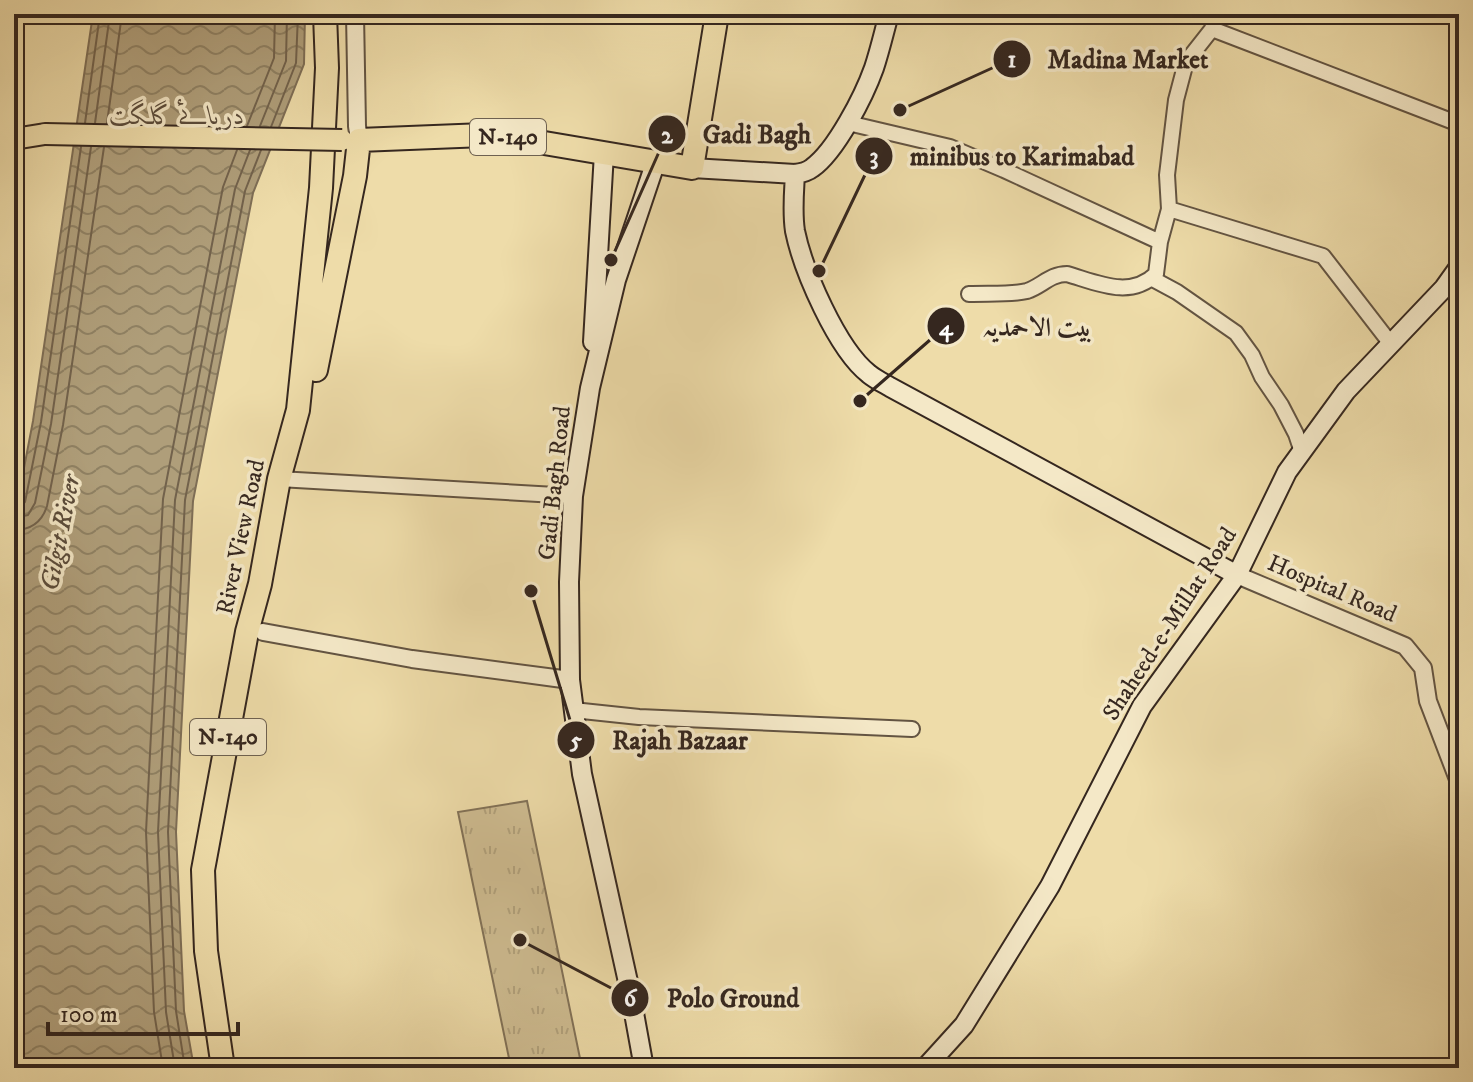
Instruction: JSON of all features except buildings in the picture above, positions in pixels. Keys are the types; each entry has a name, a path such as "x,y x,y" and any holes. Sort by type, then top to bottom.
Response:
{"highway":[{"name":"River View Road","path":"223,1068 206,951 203,870 247,632 260,584 279,479 298,410 321,188 327,68 325,14"},
{"path":"692,168 717,14"},
{"name":"N-140","path":"298,410 309,397 314,381 355,176 351,140 484,135 509,137 692,168"}],"main road":[{"path":"692,168 795,174 816,166 848,123 874,68 889,14"},
{"path":"14,139 45,134 351,140"},
{"name":"Gadi Bagh Road","path":"590,388 604,153"},
{"name":"Gadi Bagh Road","path":"644,1068 582,774 570,680 569,582 573,496 590,388 616,280 656,161"},
{"path":"795,174 794,227 801,255 818,299 836,331 868,374 1041,471 1237,575"},
{"name":"Shaheed-e-Millat Road","path":"925,1068 964,1025 1050,886 1142,706 1237,575 1287,472 1346,391 1444,288 1459,267"},
{"path":"596,276 616,280"}],"street":[{"path":"351,140 357,126 355,14"},
{"path":"969,294 1025,292 1059,274 1122,289 1141,285 1156,274 1169,209 1167,175 1176,100 1186,62 1214,21 1459,124"},
{"path":"848,123 950,147 1160,242"},
{"path":"1169,209 1323,256 1391,344"},
{"path":"1151,278 1236,333 1281,405 1302,452"},
{"path":"279,479 573,496"},
{"name":"Hospital Road","path":"1237,575 1405,646 1423,668 1428,701 1459,782"},
{"path":"263,632 412,659 570,680"},
{"path":"573,710 639,717 912,729"}],"green space":[{"path":"527,801 582,1068 511,1068 458,812"}],"water":[{"name":"دریائے گلگت","path":"93,14 305,14 304,64 253,193 193,501 176,832 184,1011 194,1068 14,1068 14,520 33,421"}],"place":[{"name":"Madina Market","path":"900,110"},
{"name":"Gadi Bagh","path":"611,260"},
{"name":"minibus to Karimabad","path":"819,271"},
{"name":"بیت الاحمدیہ","path":"860,401"},
{"name":"Rajah Bazaar","path":"531,591"},
{"name":"Polo Ground","path":"520,940"}],"water label":[{"name":"Gilgit River","path":"61,533"}]}
